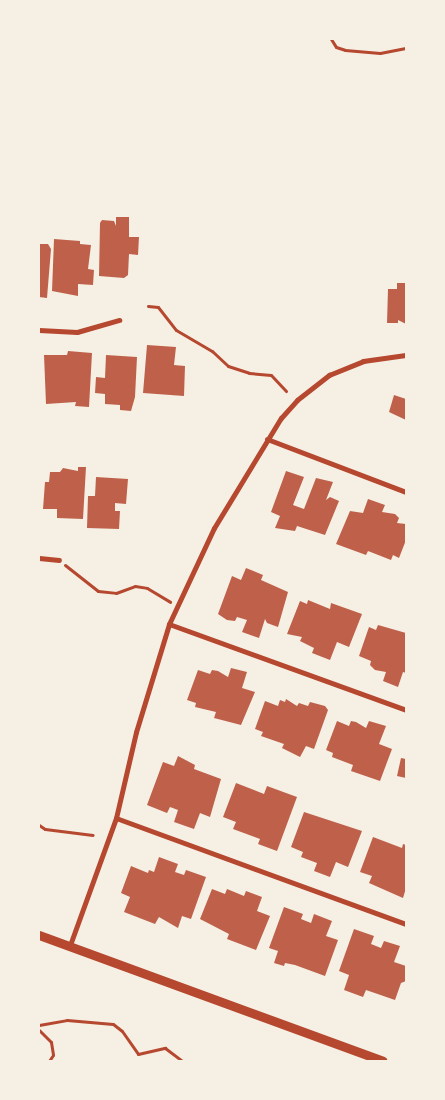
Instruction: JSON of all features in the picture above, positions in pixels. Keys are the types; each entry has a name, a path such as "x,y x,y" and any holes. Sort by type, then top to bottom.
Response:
{"street":[{"path":"39,330 78,332 119,320"},
{"path":"70,945 116,818 136,732 169,624 176,605 214,528 267,439 297,400 329,376 363,361 406,355"},
{"path":"267,439 406,492"},
{"path":"39,558 59,560"},
{"path":"169,624 406,710"},
{"path":"116,818 406,924"},
{"path":"39,935 384,1061"}],"path":[{"path":"331,39 336,47 345,50 380,53 406,48"},
{"path":"148,306 158,307 176,330 212,351 228,366 249,373 271,375 286,391"},
{"path":"59,560 98,591 116,593 135,586 148,588 176,605"},
{"path":"39,825 45,829 93,835"},
{"path":"39,1025 67,1020 113,1024 122,1031 138,1054 165,1048 182,1061"},
{"path":"39,1030 52,1042 53,1055 49,1061"}],"building":[{"path":"116,217 129,217 129,237 139,237 138,255 129,254 128,275 124,278 99,276 100,223 102,220 114,221 116,226"},
{"path":"54,239 80,241 80,244 91,245 88,269 94,270 93,285 78,284 78,296 52,291"},
{"path":"39,244 48,244 51,249 47,298 39,297"},
{"path":"397,283 406,283 406,324 398,320 398,323 387,323 388,289 397,289"},
{"path":"147,345 176,347 174,365 185,366 184,396 143,393"},
{"path":"68,351 92,353 89,407 75,406 76,402 46,404 44,355 67,355"},
{"path":"106,355 137,357 135,397 131,411 120,410 120,405 105,404 105,394 95,393 96,377 105,378"},
{"path":"394,395 406,399 406,420 389,412"},
{"path":"78,467 86,467 83,519 57,518 57,509 43,509 45,482 49,482 50,472 60,472 63,468 78,471"},
{"path":"286,471 304,477 293,505 304,509 316,478 333,482 326,500 330,497 339,501 325,535 297,526 295,531 275,528 280,516 271,512"},
{"path":"96,477 128,479 126,504 115,503 115,511 120,511 119,529 87,528 88,496 95,496"},
{"path":"368,499 385,505 382,512 395,514 399,518 397,523 406,524 406,540 399,558 393,555 391,560 368,551 366,555 336,544 350,511 363,513"},
{"path":"246,568 263,575 261,580 288,592 278,627 267,623 265,619 259,638 242,632 247,620 237,617 235,621 227,620 218,614 232,576 241,580"},
{"path":"308,600 330,609 331,603 362,614 349,647 337,642 330,660 312,653 314,648 300,641 302,637 287,634 300,601 307,604"},
{"path":"378,625 406,633 406,673 403,672 398,687 383,681 386,672 375,670 370,665 371,661 359,656 369,627 376,630"},
{"path":"231,668 247,672 242,688 255,692 241,725 214,718 216,712 195,707 196,703 187,700 198,670 210,674 212,670 218,671 228,677"},
{"path":"286,699 297,706 299,703 308,706 310,702 325,706 328,710 314,749 306,746 300,757 282,748 284,744 261,736 263,732 255,729 265,701 278,706 280,700 285,702"},
{"path":"337,721 349,726 351,721 356,722 366,728 369,721 386,726 379,744 392,749 380,781 351,771 353,765 332,757 333,753 326,750"},
{"path":"178,756 195,765 194,769 221,779 210,817 200,813 194,829 174,822 178,810 170,807 167,813 147,805 163,762 174,766"},
{"path":"401,758 406,759 406,778 397,776"},
{"path":"236,783 264,794 267,786 297,797 277,851 258,844 260,839 233,829 236,822 223,817"},
{"path":"304,812 362,831 348,867 336,862 330,877 314,871 317,863 301,857 303,852 291,847"},
{"path":"373,837 402,848 403,844 406,845 406,888 403,898 369,883 372,876 360,872"},
{"path":"159,857 178,864 175,872 184,875 186,870 206,877 191,919 182,916 178,928 159,917 155,924 124,912 130,897 121,893 131,866 148,873 149,870 154,872"},
{"path":"212,889 225,894 227,889 244,896 246,891 262,897 257,911 270,916 256,950 227,939 229,934 200,919"},
{"path":"284,907 303,914 301,919 311,923 314,914 332,921 326,936 338,940 325,976 295,965 285,963 284,966 274,963 278,951 269,948"},
{"path":"354,929 374,936 371,944 381,948 384,941 400,946 394,962 406,966 406,981 401,983 395,1000 366,990 363,997 344,990 349,975 339,971"}]}
